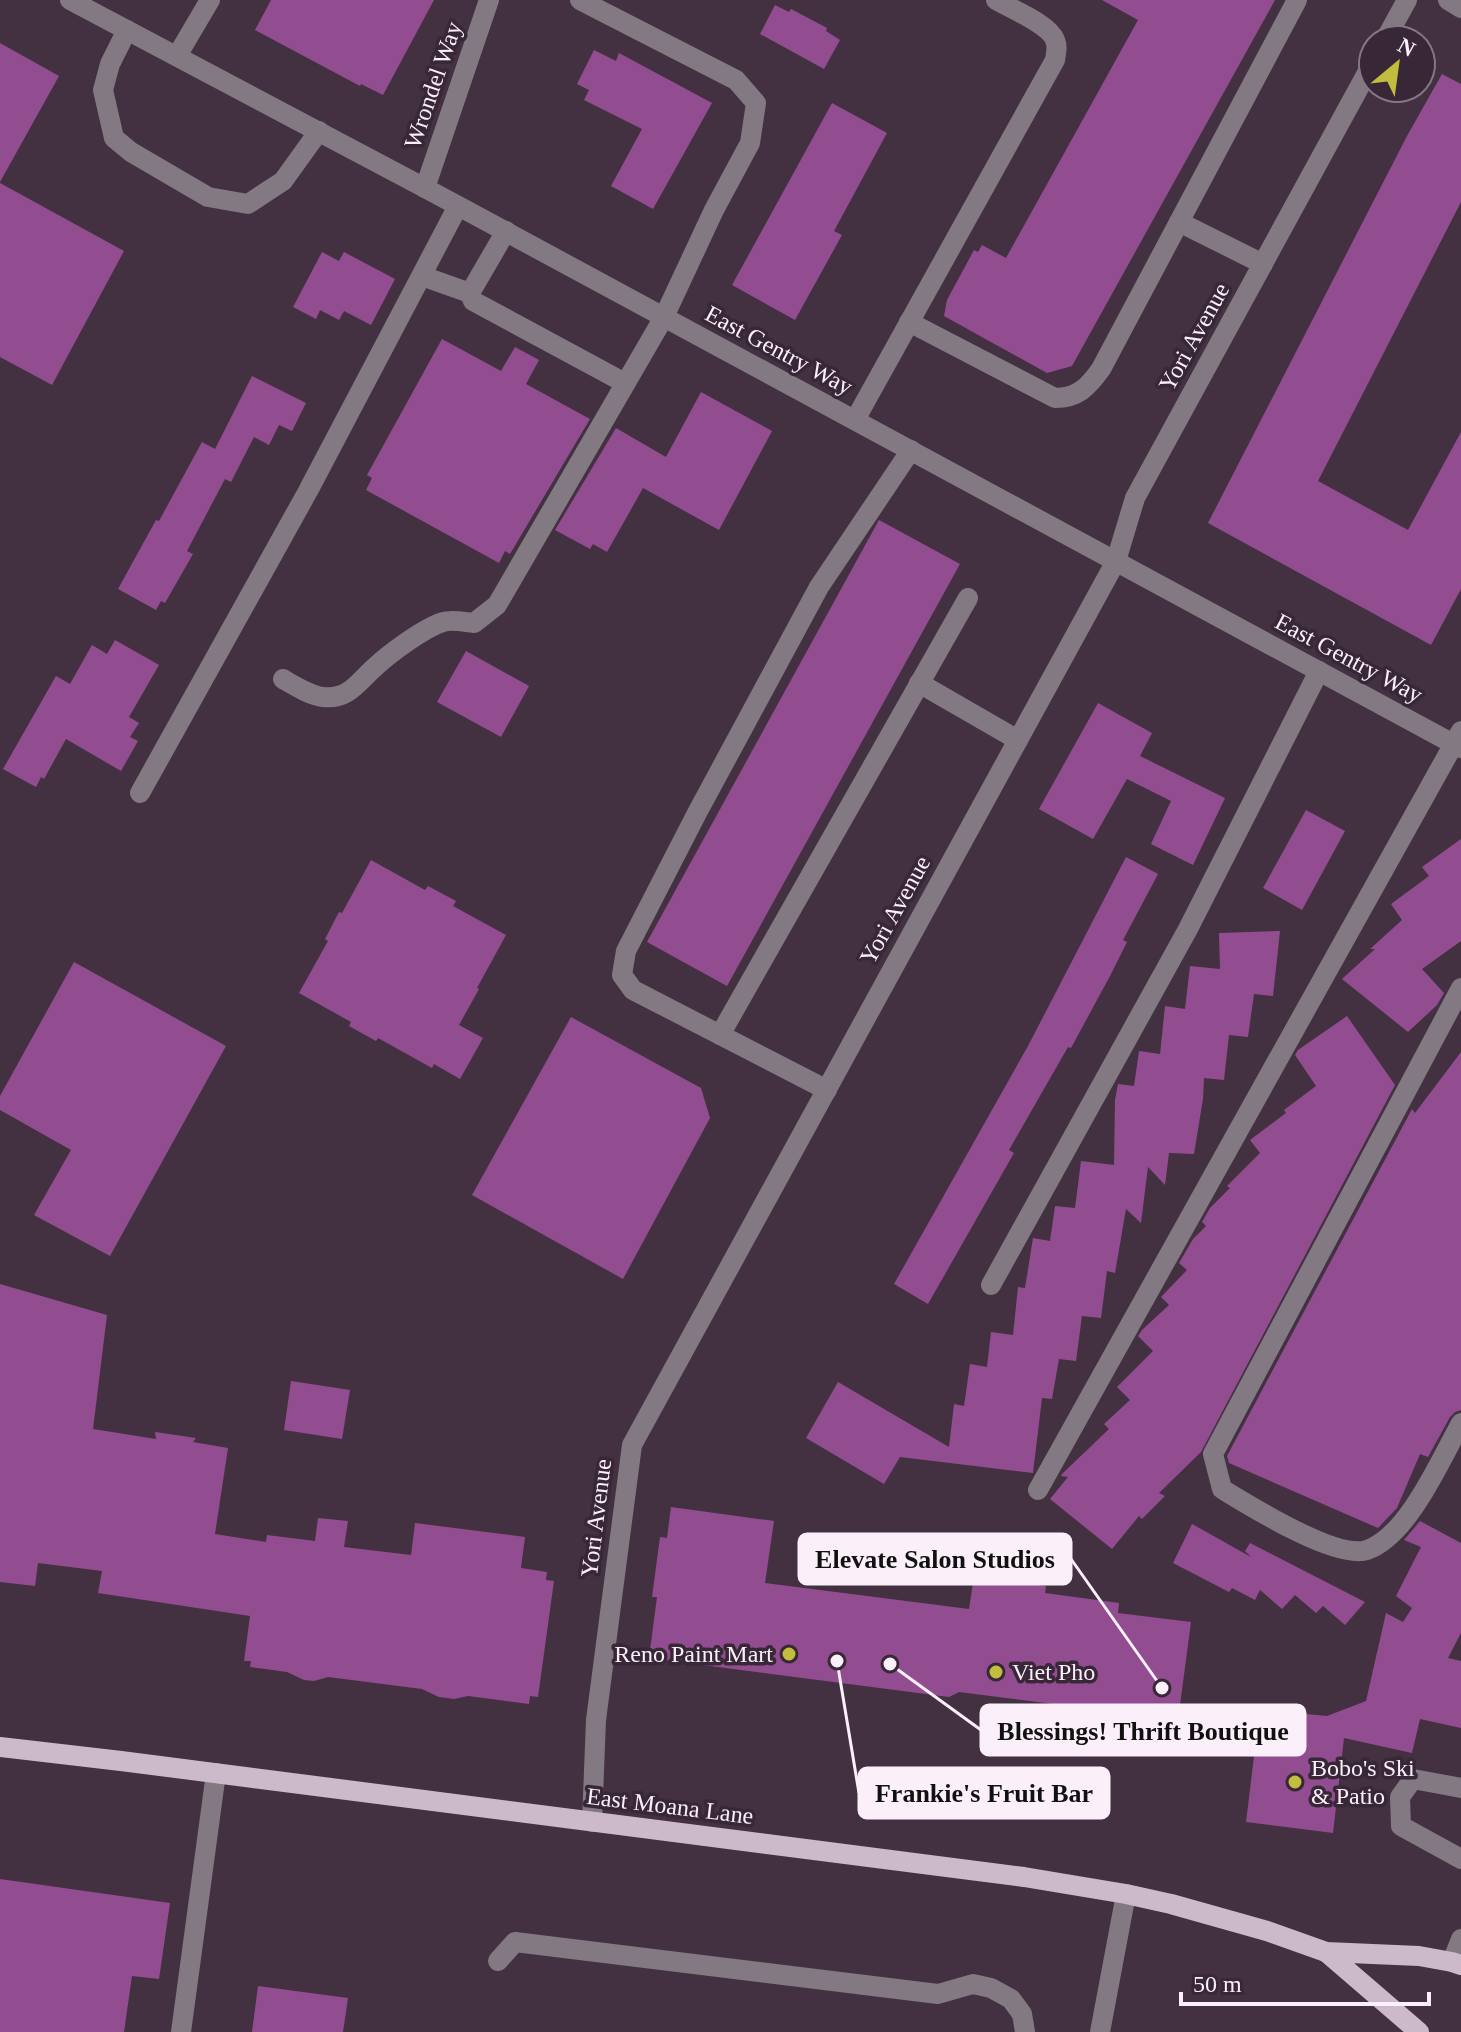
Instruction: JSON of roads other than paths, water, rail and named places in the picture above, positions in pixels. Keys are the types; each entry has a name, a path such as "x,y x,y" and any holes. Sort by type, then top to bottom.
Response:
{"main road":[{"name":"East Moana Lane","path":"0,1747 1024,1877 1126,1894 1198,1911 1326,1952 1419,1956 1457,1963"},
{"name":"East Moana Lane","path":"1326,1952 1408,2028"}],"street":[{"path":"177,56 210,0"},
{"name":"Wrondel Way","path":"425,188 489,0"},
{"path":"283,679 326,698 342,694 360,685 374,667 427,628 446,620 474,623 497,605 664,317 714,210 750,143 756,103 736,80 580,0"},
{"path":"855,420 1055,60 1057,46 1054,36 996,0"},
{"path":"909,322 1055,398 1068,398 1089,385 1101,369 1297,0"},
{"path":"1394,24 1407,0"},
{"path":"1448,0 1461,8"},
{"name":"East Gentry Way","path":"77,1 1319,671 1459,741"},
{"path":"127,30 110,64 103,90 114,138 131,152 208,197 248,204 262,196 283,181 319,131"},
{"name":"Yori Avenue","path":"592,1822 596,1720 632,1445 1116,561 1135,498 1357,91"},
{"path":"140,793 308,491 458,206"},
{"path":"1179,222 1263,264"},
{"path":"470,293 506,231"},
{"path":"422,276 470,293 473,301 625,383"},
{"path":"827,1090 633,990 622,975 626,951 819,587 911,450"},
{"path":"720,1035 968,598"},
{"path":"991,1285 1188,929 1319,671"},
{"path":"919,683 1018,740"},
{"path":"1038,1490 1459,741"},
{"path":"1461,988 1213,1454 1222,1489 1269,1518 1337,1548 1365,1551 1384,1541 1412,1511 1461,1423"},
{"path":"181,2032 216,1773"},
{"path":"1461,1788 1413,1779 1400,1797 1401,1826 1461,1859"},
{"path":"1100,2032 1126,1894"},
{"path":"1457,1963 1461,1939"},
{"path":"498,1961 515,1942 938,1994 973,1984 991,1988 1011,1999 1022,2014 1025,2032"}],"place":[{"name":"Reno Paint Mart","path":"789,1654"},
{"name":"Frankie's Fruit Bar","path":"837,1661"},
{"name":"Blessings! Thrift Boutique","path":"890,1664"},
{"name":"Viet Pho","path":"996,1672"},
{"name":"Elevate Salon Studios","path":"1162,1688"},
{"name":"Bobo's Ski & Patio","path":"1295,1782"}]}
